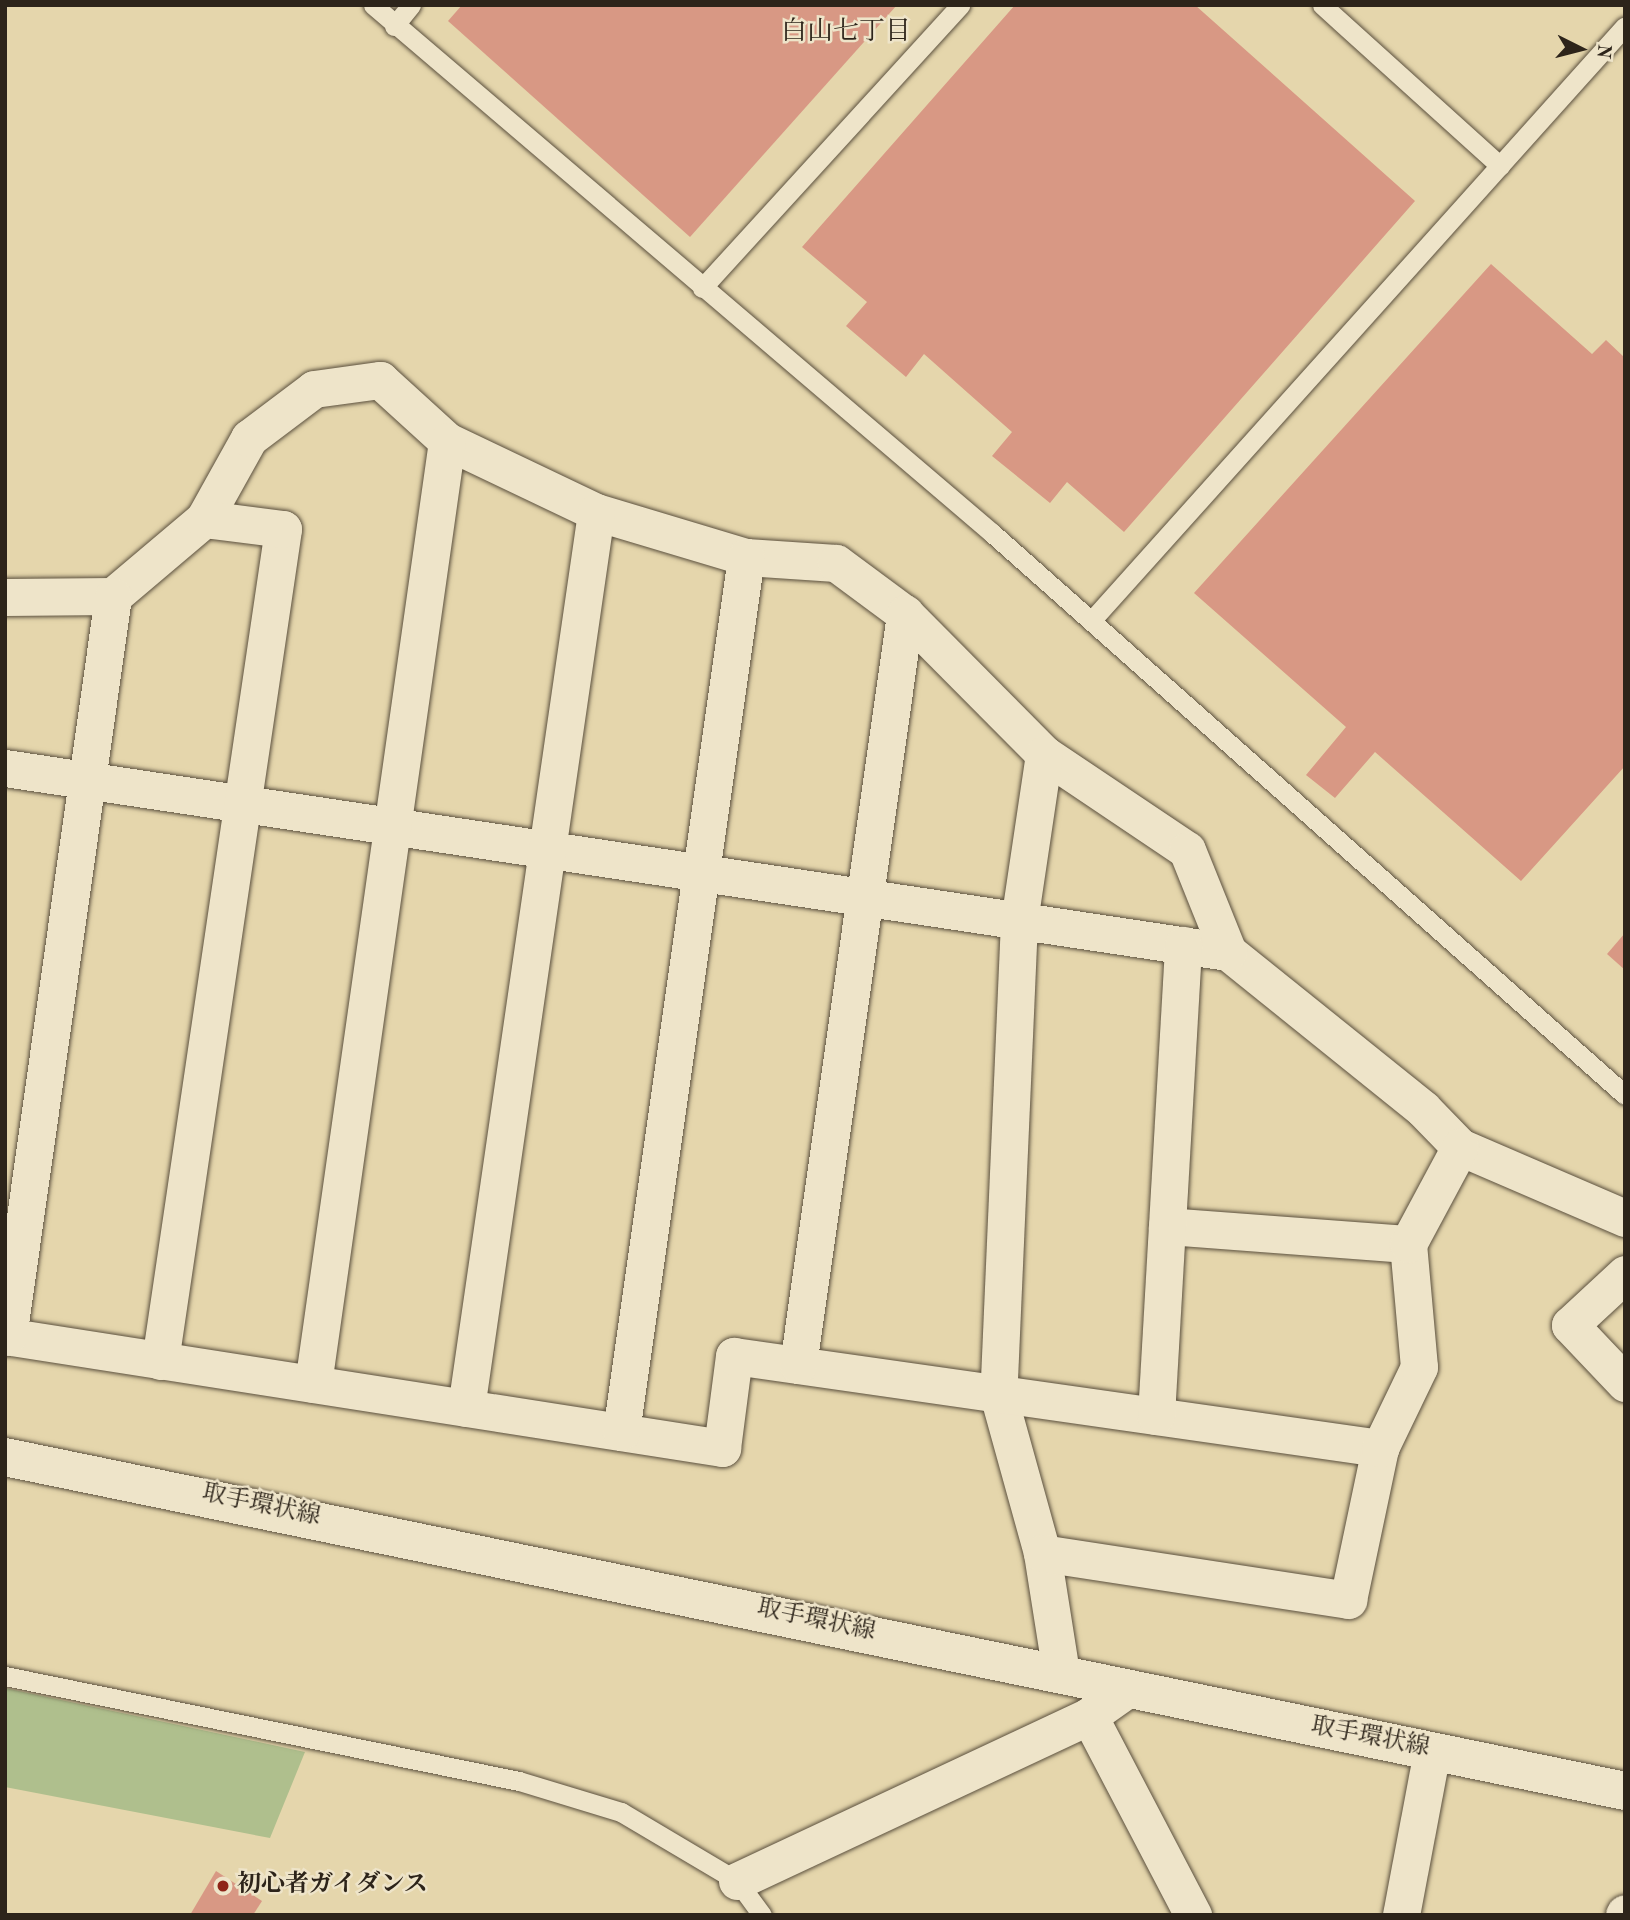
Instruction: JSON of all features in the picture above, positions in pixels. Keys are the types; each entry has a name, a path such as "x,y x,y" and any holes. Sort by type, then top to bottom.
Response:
{"street":[{"path":"5,597 113,596 204,519 249,438 314,388 380,380 447,441 596,512 746,557 836,563 905,614 1045,754 1187,850 1228,952 1423,1109 1460,1147 1625,1218"},
{"path":"313,1384 447,441"},
{"path":"466,1408 596,512"},
{"path":"160,1361 283,529 204,519"},
{"path":"621,1432 746,557"},
{"path":"113,596 90,781 7,1337 722,1448 734,1356 1380,1448"},
{"path":"798,1365 905,614"},
{"path":"1045,754 1019,921 998,1394 1042,1553 1061,1672"},
{"path":"5,768 1228,952"},
{"path":"1156,1416 1184,945"},
{"path":"1042,1553 1348,1600 1380,1448 1419,1367 1408,1244 1460,1147"},
{"path":"1167,1226 1408,1244"},
{"path":"1625,1274 1570,1325 1625,1383"},
{"name":"取手環状線","path":"5,1457 1061,1672 1126,1690 1625,1791"},
{"path":"737,1881 1089,1716 1126,1690"},
{"path":"1089,1716 1194,1915"},
{"path":"1401,1915 1432,1751"}],"lane":[{"path":"373,5 394,26 1091,621 1625,1095"},
{"path":"394,26 411,5"},
{"path":"702,288 960,5"},
{"path":"1322,5 1500,166"},
{"path":"1091,621 1625,26"},
{"path":"5,1676 519,1781 621,1812 737,1881 762,1915"}],"green space":[{"path":"5,1688 305,1752 270,1838 5,1787"}],"building":[{"path":"462,5 897,5 690,237 448,21"},
{"path":"1015,5 1195,5 1415,201 1124,532 1067,482 1050,503 992,456 1012,432 924,354 906,377 846,326 867,302 802,247"},
{"path":"1491,264 1592,354 1606,340 1625,358 1625,766 1521,881 1375,752 1335,798 1306,775 1346,727 1194,593"},
{"path":"1625,933 1625,970 1607,954"},
{"name":"初心者ガイダンス","path":"216,1871 262,1901 253,1915 190,1915"}],"place":[{"name":"初心者ガイダンス","path":"223,1886"}],"district":[{"name":"白山七丁目","path":"846,33"}]}
